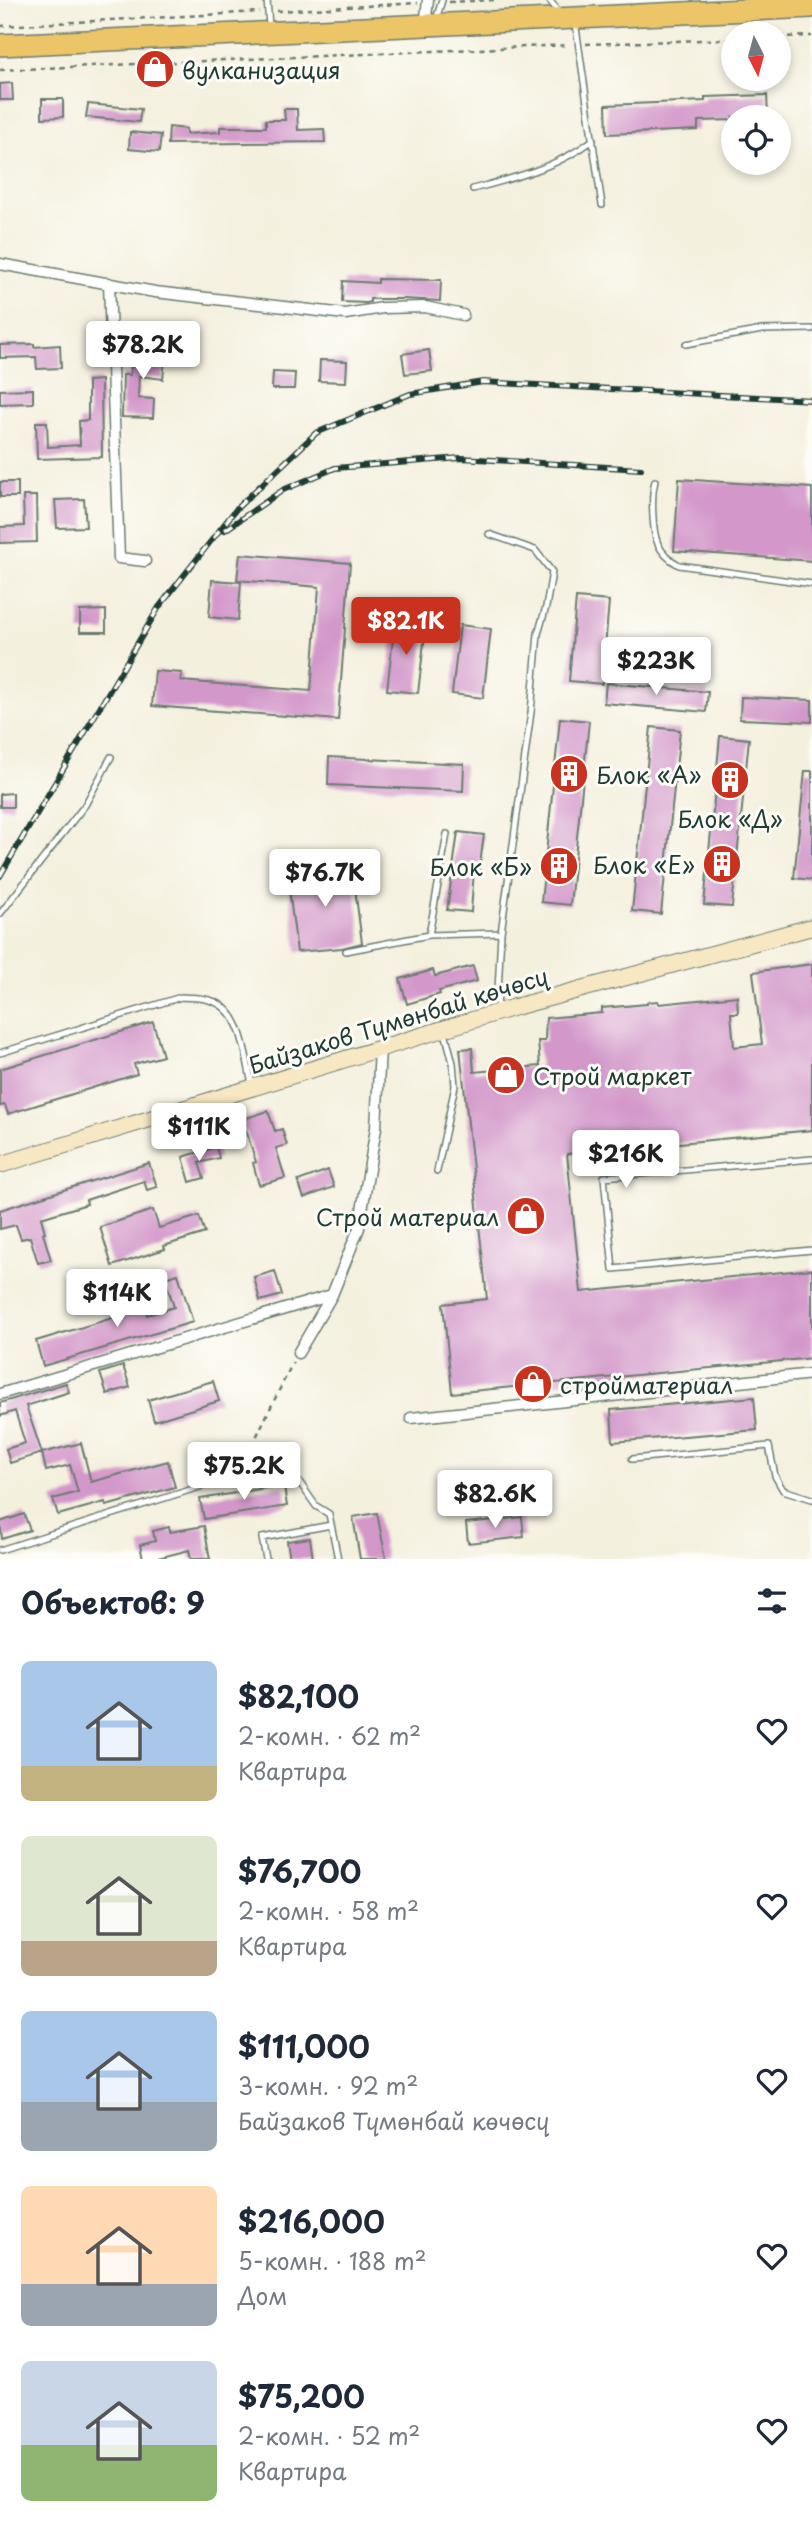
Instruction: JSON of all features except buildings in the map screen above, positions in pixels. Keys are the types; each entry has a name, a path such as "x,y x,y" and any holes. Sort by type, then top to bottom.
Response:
{"highway":[{"path":"0,45 268,22 430,25 570,18 715,6 808,5"}],"main road":[{"name":"Байзаков Түмөнбай көчөсү","path":"0,1165 497,1013 812,927"}],"street":[{"path":"427,1 430,25"},
{"path":"0,264 155,292 345,314 383,308 425,307 463,315"},
{"path":"109,283 119,558 145,561"},
{"path":"298,1353 332,1295 359,1228 376,1128 380,1048"},
{"path":"0,1394 332,1295"},
{"path":"411,1418 812,1374"}],"lane":[{"path":"267,0 268,22"},
{"path":"549,0 570,18 579,44 602,205"},
{"path":"430,25 442,1"},
{"path":"472,189 546,168 593,140"},
{"path":"686,344 762,330 812,329"},
{"path":"654,481 652,494 657,543 669,559 679,565 812,584"},
{"path":"489,534 535,550 552,572 538,634 531,712 501,933 497,1013"},
{"path":"0,914 85,805 111,757"},
{"path":"429,935 447,834"},
{"path":"346,951 429,935 501,933"},
{"path":"0,1053 181,997 210,1000 226,1009 237,1023 253,1087"},
{"path":"437,1171 455,1086 453,1063 444,1029"},
{"path":"812,1160 604,1177 613,1269 812,1250"},
{"path":"632,1460 769,1446 775,1476 783,1490 812,1499"},
{"path":"0,1550 228,1478 300,1483 316,1506 329,1514 338,1559"},
{"path":"266,1559 262,1538 331,1525"}],"path":[{"path":"442,1 494,0"},
{"path":"0,26 268,22 427,1"},
{"path":"791,37 812,36"},
{"path":"0,70 721,38"},
{"path":"235,1479 298,1353"}],"railway":[{"path":"0,876 159,607 237,508 316,433 410,394 483,382 812,400"},
{"path":"225,530 283,490 335,468 461,458 641,469"}],"place":[{"name":"вулканизация","path":"155,69"},
{"name":"Блок «А»","path":"569,774"},
{"name":"Блок «Д»","path":"730,780"},
{"name":"Блок «Е»","path":"722,864"},
{"name":"Блок «Б»","path":"559,866"},
{"name":"Строй маркет","path":"506,1075"},
{"name":"Строй материал","path":"526,1216"},
{"name":"стройматериал","path":"533,1384"}]}
